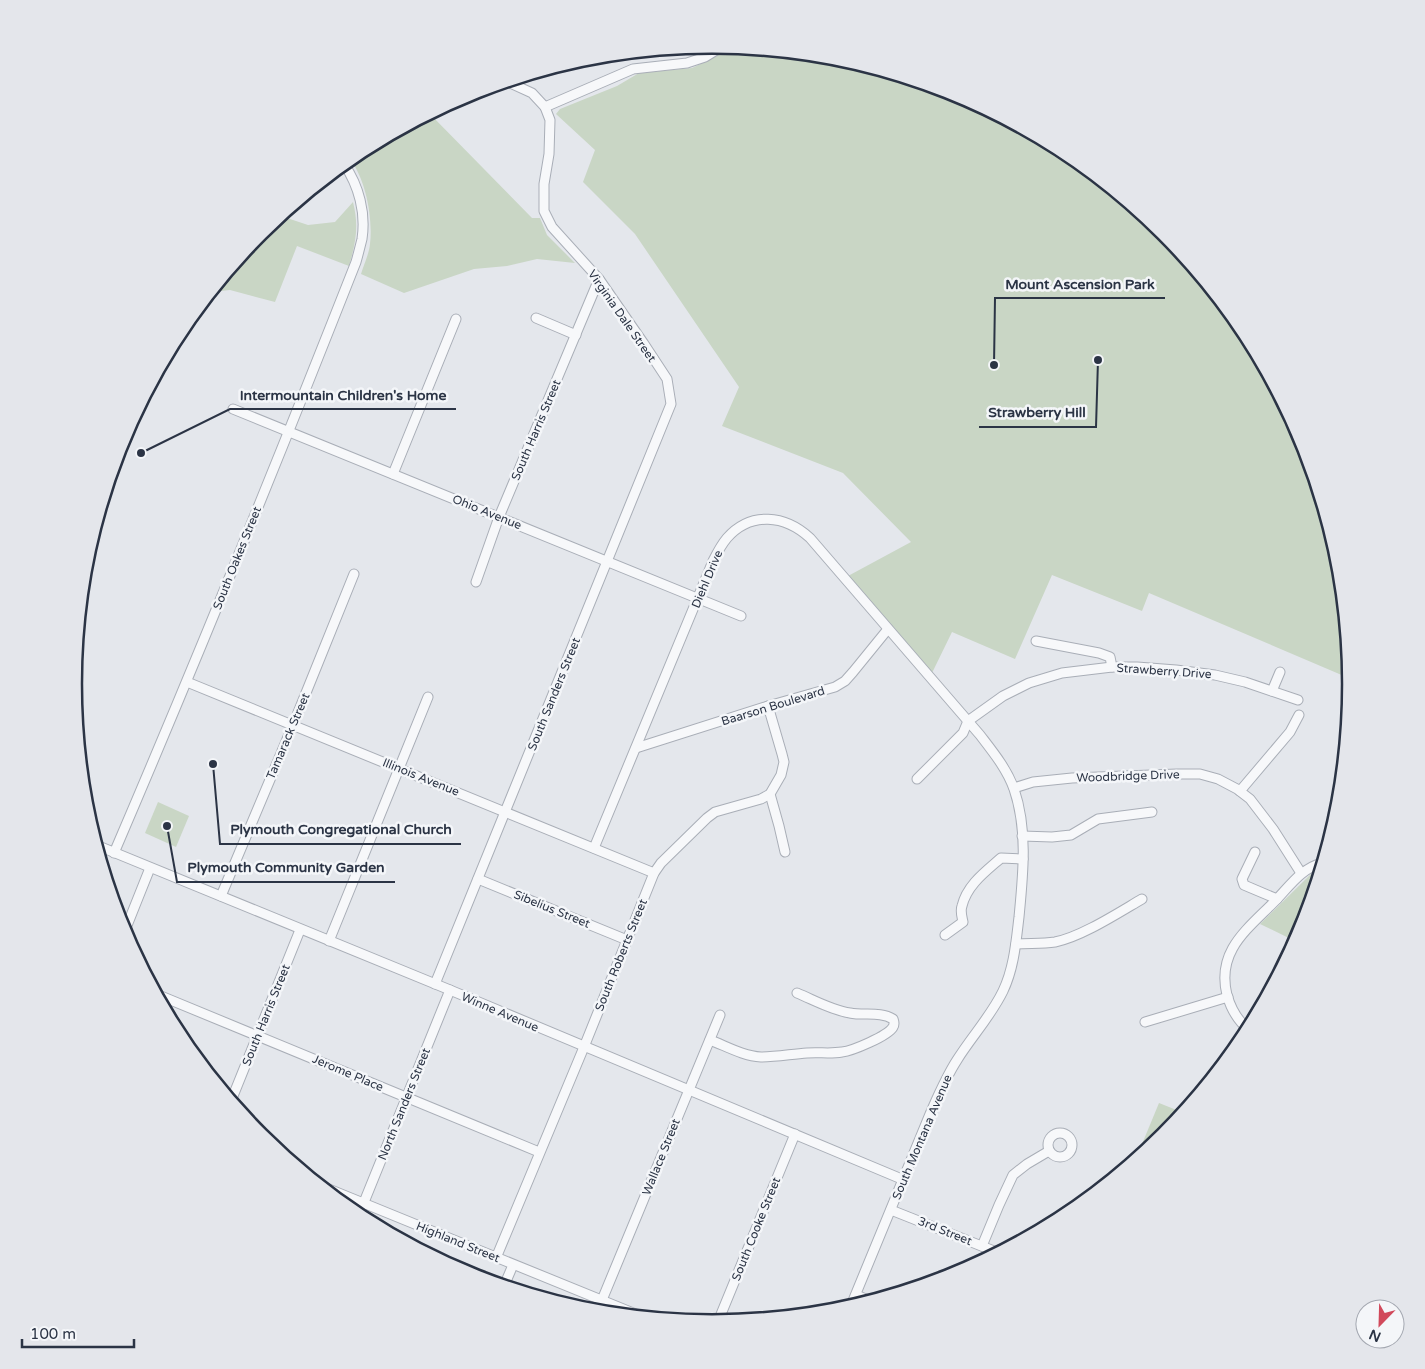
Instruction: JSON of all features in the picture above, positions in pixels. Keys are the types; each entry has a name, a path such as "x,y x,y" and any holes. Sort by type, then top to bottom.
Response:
{"street":[{"path":"515,85 532,93 545,107 633,69 687,63 710,54"},
{"name":"Virginia Dale Street","path":"545,107 550,120 550,135 544,184 544,211 552,228 599,279 666,379 671,404"},
{"name":"South Oakes Street","path":"114,852 187,682 356,262 362,238 361,200 348,170"},
{"name":"South Harris Street","path":"476,582 499,517 599,279"},
{"path":"536,318 576,335"},
{"path":"393,474 456,319"},
{"name":"South Sanders Street","path":"435,984 671,404"},
{"name":"Ohio Avenue","path":"233,409 741,616"},
{"name":"Diehl Drive","path":"594,848 716,555 731,534 754,520 779,520 796,527 810,538 968,721"},
{"name":"Tamarack Street","path":"221,896 354,574"},
{"name":"Baarson Boulevard","path":"636,748 835,687 845,680 888,629"},
{"path":"1036,641 1099,653 1110,658 1112,667"},
{"name":"Strawberry Drive","path":"917,779 963,733 968,721 1003,696 1029,683 1062,673 1112,667 1137,667 1214,674 1245,682 1298,700"},
{"path":"1272,691 1280,672"},
{"name":"Illinois Avenue","path":"187,682 654,873"},
{"path":"329,941 428,696"},
{"path":"768,706 784,762 781,775 770,794 785,852"},
{"path":"1240,791 1290,732 1299,715"},
{"name":"South Montana Avenue","path":"854,1299 930,1114 949,1074 964,1049 990,1015 1010,976 1016,944 1023,859 1020,814 1014,788 1006,771 968,721"},
{"name":"Woodbridge Drive","path":"1014,788 1033,782 1177,774 1200,774 1218,778 1250,799 1273,829 1301,873"},
{"name":"South Roberts Street","path":"496,1258 654,873 715,812 761,799 770,794"},
{"path":"1022,836 1052,837 1071,835 1098,819 1152,812"},
{"name":"Winne Avenue","path":"103,848 450,990 904,1180"},
{"path":"1255,852 1242,879 1244,885 1278,899"},
{"path":"945,935 963,922 961,908 969,890 978,878 1001,858 1023,859"},
{"path":"1244,1024 1230,1006 1224,982 1228,956 1244,932 1278,899 1301,873 1317,864"},
{"path":"128,922 150,868"},
{"name":"Sibelius Street","path":"478,879 627,940"},
{"path":"1016,944 1054,942 1067,938 1142,900"},
{"name":"South Harris Street","path":"233,1094 300,930"},
{"name":"North Sanders Street","path":"362,1209 450,990"},
{"path":"710,1040 760,1057 809,1053 828,1054 860,1047 893,1027 893,1019 888,1016 837,1010 797,993"},
{"path":"1145,1022 1228,997"},
{"name":"Jerome Place","path":"165,998 539,1152"},
{"name":"Wallace Street","path":"602,1300 720,1015"},
{"name":"South Cooke Street","path":"721,1315 795,1134"},
{"path":"982,1246 1013,1175 1049,1151"},
{"name":"Highland Street","path":"341,1194 602,1300"},
{"name":"3rd Street","path":"891,1210 991,1250"},
{"path":"506,1281 513,1265"},
{"path":"856,1295 861,1297"},
{"path":"602,1300 623,1309"}],"green space":[{"path":"719,54 754,55 836,66 876,75 954,102 1028,138 1063,160 1128,210 1159,238 1213,301 1237,334 1259,369 1295,443 1322,521 1331,561 1338,602 1343,676 1149,593 1142,611 1052,575 1015,659 952,632 932,673 848,576 911,542 843,473 722,426 739,387 635,234 583,182 595,150 556,114 560,109 617,86 639,73 692,68"},
{"path":"435,119 532,218 540,218 547,235 575,263 537,259 507,266 474,269 404,293 361,274 368,255 371,234 367,200 354,166 397,138"},
{"path":"353,202 356,234 349,266 297,246 275,302 230,290 220,291 266,238 288,218 308,225 335,222"},
{"path":"158,802 189,816 176,847 145,833"},
{"path":"1312,873 1314,875 1289,938 1260,924"},
{"path":"1159,1103 1178,1110 1159,1131 1140,1148"}],"place":[{"name":"Strawberry Hill","path":"1098,360"},
{"name":"Mount Ascension Park","path":"994,365"},
{"name":"Intermountain Children's Home","path":"141,453"},
{"name":"Plymouth Congregational Church","path":"213,764"},
{"name":"Plymouth Community Garden","path":"167,826"}]}
